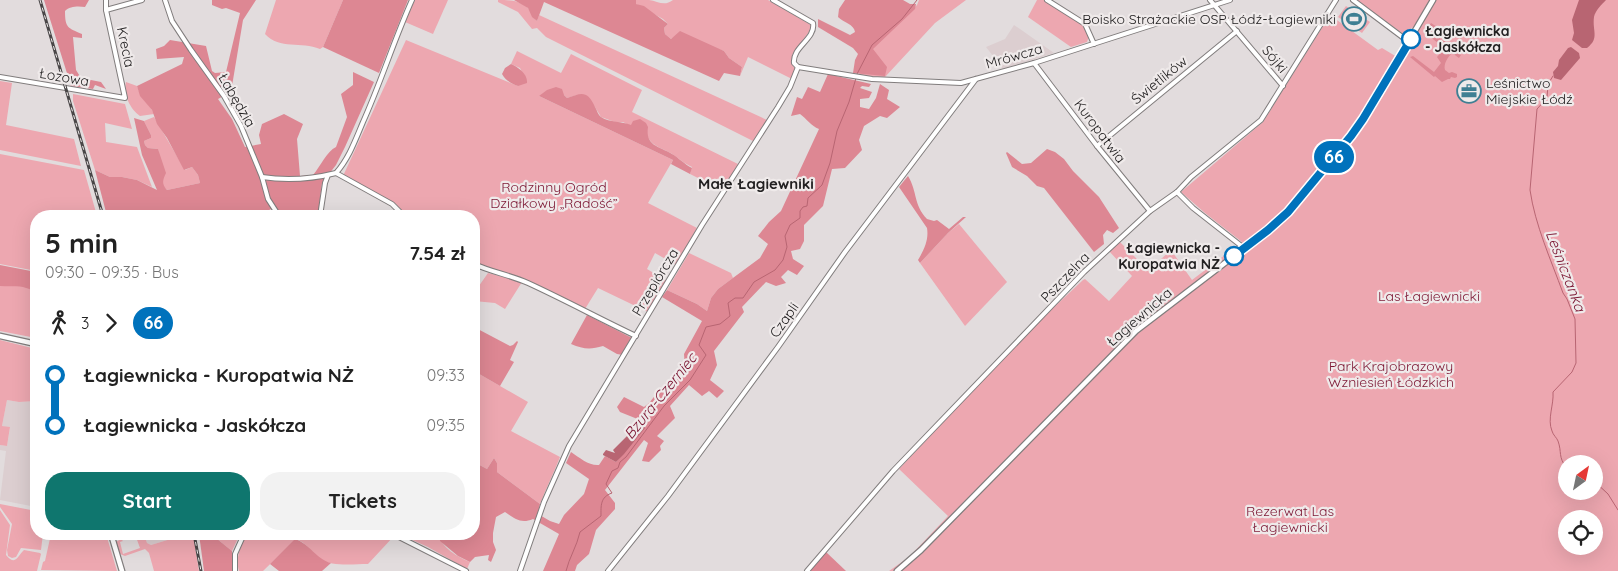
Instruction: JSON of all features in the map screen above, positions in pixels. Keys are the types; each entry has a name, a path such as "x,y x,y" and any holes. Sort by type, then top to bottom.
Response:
{"street":[{"name":"Krecia","path":"106,0 106,10 125,98"},
{"path":"106,10 142,0"},
{"name":"Łabędzia","path":"165,0 172,21 221,91 241,126 262,177 268,199 275,210"},
{"path":"262,177 278,179 304,178 336,173 347,160 377,92 412,0"},
{"path":"773,0 784,2"},
{"path":"1047,0 1085,24 1094,44"},
{"name":"Sójki","path":"1210,0 1283,86"},
{"name":"Mrówcza","path":"798,67 861,78 961,83 1034,63 1230,0"},
{"name":"Pszczelna","path":"807,571 893,471 1064,293 1126,232 1261,120 1336,0"},
{"path":"1353,0 1409,42"},
{"name":"Łagiewnicka","path":"897,571 921,550 1136,331 1275,224 1291,209 1363,119 1434,0"},
{"name":"Przepiórcza","path":"520,571 544,502 569,446 702,225 786,94 798,67 794,63 794,54 814,28 813,23 784,2"},
{"name":"Świetlików","path":"1097,146 1237,31"},
{"name":"Kuropatwia","path":"1034,63 1097,146 1150,211"},
{"name":"Łozowa","path":"0,76 125,98"},
{"name":"Czapli","path":"608,571 668,496 778,347 845,252 976,80"},
{"path":"961,83 966,91"},
{"path":"336,173 392,204 398,210"},
{"path":"321,210 328,175"},
{"path":"1176,192 1192,208 1244,248"},
{"path":"480,267 528,283 636,336"},
{"path":"0,336 30,343"},
{"path":"113,540 122,571"},
{"path":"236,571 235,554 241,540"},
{"path":"406,540 466,571"}],"shaded area":[{"path":"44,0 89,0 85,7 69,8 65,11 66,21 70,29 82,34 82,38 73,37 76,70 81,78 101,82 106,89 95,85 93,89 71,86"},
{"path":"212,0 256,0 243,20 231,92 218,99 232,119 245,147 261,144 259,135 262,124 284,114 303,124 297,139 300,176 313,175 336,147 347,117 341,94 353,85 353,72 374,82 336,165 322,183 319,210 105,210 95,170 110,177 137,180 157,190 142,155 134,118 144,121 151,135 151,138 144,141 145,145 148,148 158,149 166,173 163,182 167,190 200,183 198,175 192,167 184,170 167,138 157,124 152,110 140,96 137,86 182,64 184,57 157,59 156,49 164,46 170,40 206,46 212,71 215,73 226,72 240,13 212,5"},
{"path":"343,0 408,0 379,73 323,47"},
{"path":"514,0 636,0 636,4 644,6 668,24 664,28 665,34 671,39 680,31 724,51 729,58 742,67 740,76 724,73 719,81 544,2 537,21 532,17 528,8"},
{"path":"845,0 903,0 910,4 916,4 915,9 873,49 887,67 885,76 853,73 858,54 853,48 818,27 818,19 850,35 855,32 851,25 838,17 839,9"},
{"path":"1579,0 1606,0 1595,15 1595,34 1593,41 1587,48 1582,48 1572,40 1574,33 1572,20"},
{"path":"1431,23 1443,31 1440,37 1441,40 1450,43 1450,46 1461,55 1459,58 1452,53 1445,65 1445,70 1449,73 1457,74 1457,77 1451,77 1442,82 1410,57 1413,56 1434,72 1441,63 1437,57 1443,50 1438,43 1425,33"},
{"path":"1014,25 1054,53 1003,69 986,47 1005,39"},
{"path":"1571,47 1579,53 1580,58 1561,80 1554,78 1553,72 1558,66 1559,60 1568,48"},
{"path":"511,64 524,74 527,83 518,86 505,78 502,74 505,68"},
{"path":"828,74 871,84 869,87 862,86 860,88 872,92 869,98 860,99 860,107 869,109 876,98 880,84 889,90 887,99 900,107 887,118 880,116 864,126 859,140 862,150 845,168 832,169 823,206 804,225 804,241 800,249 791,251 793,259 804,266 797,275 788,270 781,277 786,283 776,286 766,282 742,307 744,312 714,351 717,365 710,380 724,391 717,398 709,391 702,396 689,385 670,406 675,418 657,436 664,441 660,446 661,450 649,462 642,461 648,443 644,440 605,490 615,503 615,509 596,530 589,554 577,565 575,571 543,571 559,534 533,519 522,521 515,519 505,512 496,517 493,542 496,550 491,562 488,560 489,555 475,557 470,562 458,556 440,540 480,540 480,465 487,469 494,458 497,463 497,472 540,504 538,514 559,524 564,515 584,494 589,479 566,463 571,452 592,464 599,465 605,456 616,462 646,426 645,422 620,412 617,407 624,397 644,407 667,382 674,384 685,367 684,354 702,321 662,297 667,290 697,304 707,311 711,298 718,289 760,258 768,244 758,236 781,211 819,129 800,114 791,116 797,97 802,99 808,87 820,92"},
{"path":"556,87 562,89 567,98 580,94 587,95 599,115 605,119 631,125 633,121 640,119 648,127 651,142 692,168 690,174 671,164 673,160 539,96 547,90"},
{"path":"1047,149 1064,159 1073,171 1099,197 1119,228 1113,233 1107,230 1103,235 1104,244 1094,252 1044,188 1037,186 1027,176 1012,167 1006,153 1022,164 1031,163"},
{"path":"908,176 917,203 927,219 937,220 949,229 963,217 966,217 920,263 918,260 926,245 927,228 899,187"},
{"path":"0,265 30,271 30,289 14,286 0,286"},
{"path":"587,315 632,338 623,355 617,354 603,346 587,348 571,344"},
{"path":"480,330 510,346 518,342 510,360 514,362 500,386 480,374"},
{"path":"7,400 30,401 30,506 0,500 6,451 0,450 0,445 7,446 10,428 2,426"},
{"path":"635,422 643,423 645,428 616,462 603,455 606,450 615,453 613,450 628,435"},
{"path":"146,540 167,540 151,545"},
{"path":"200,540 218,540 232,551 232,571 204,571"},
{"path":"294,540 305,544 321,558 331,563 322,571 279,571 270,564"},
{"path":"826,552 846,571 810,571"}],"green space":[{"path":"276,0 343,0 323,47 320,49 284,44 271,39 265,34"},
{"path":"415,0 448,0 433,34 405,22"},
{"path":"498,0 510,0 520,3 527,7 537,21 539,15 767,120 753,141 546,37 537,28 532,29 518,12 498,2"},
{"path":"636,0 664,3 673,0 768,0 811,25 812,28 792,55 792,64 795,69 792,79 748,57 740,76 742,67 729,58 724,51 677,35 671,39 665,34 664,28 668,24 663,19 636,4"},
{"path":"919,0 966,0 935,23 885,77 859,76 864,57 917,5"},
{"path":"1037,0 1044,0 1084,26 1089,36 1087,42 1071,47 1028,17"},
{"name":"Las Łagiewnicki","path":"1357,0 1618,0 1618,571 889,571 909,557 948,516 899,469 1034,326 1083,280 1085,279 1109,301 1132,276 1109,251 1119,241 1147,269 1150,269 1171,250 1192,280 1242,242 1181,192 1263,122 1330,15 1378,50 1382,48 1397,57 1415,27 1411,28 1409,31 1411,32 1406,36"},
{"name":"Boisko Strażackie OSP Łódź-Łagiewniki","path":"1346,6 1370,22 1362,33 1338,17"},
{"name":"Rodzinny Ogród Działkowy „Radość”","path":"406,40 518,86 522,72 520,68 511,64 517,51 561,73 571,54 642,90 632,112 738,164 722,190 690,174 692,167 652,143 647,135 623,122 615,122 601,117 595,107 577,95 567,98 564,95 539,96 673,160 648,203 697,228 676,265 655,253 647,269 667,281 648,312 598,288 585,309 533,283 480,265 480,210 400,210 396,204 343,176"},
{"path":"0,81 12,83 6,125 74,139 81,166 0,150"},
{"path":"126,82 137,86 154,114 140,116 133,109 126,96"},
{"path":"73,94 125,104 132,129 105,123 106,142 137,147 152,187 137,180 110,177 95,170 73,101"},
{"path":"154,117 185,170 192,167 198,175 200,183 167,190 163,186 158,149 148,148 144,141 151,138 151,135 144,121"},
{"path":"0,154 84,170 95,210 30,210 30,270 0,264"},
{"path":"959,224 1007,282 965,326 920,263"},
{"path":"689,253 731,273 733,278 718,289 711,298 707,311 697,304 667,290"},
{"path":"488,273 522,282 505,309 495,303 480,302 480,284"},
{"path":"19,285 30,289 30,337 0,331 0,286"},
{"path":"0,340 30,348 30,401 7,400 2,426 10,427 7,446 0,445"},
{"path":"480,374 528,402 511,431 560,457 540,504 497,472 497,463 494,458 487,469 480,465"},
{"path":"0,504 30,510 30,540 42,540 41,550 21,548 16,557 8,556 7,550 12,524 0,507"},
{"path":"0,510 10,525 6,555 15,560 24,550 40,553 37,571 0,571"},
{"path":"50,540 108,540 117,571 41,570"},
{"path":"119,540 123,541 120,542 123,554 140,548 137,540 146,540 151,545 167,540 194,540 199,571 154,571 149,553 145,549 125,556 120,554 116,542"},
{"path":"218,540 237,540 232,551"},
{"path":"244,540 295,540 263,571 239,571 238,557"},
{"path":"298,540 390,540 368,564 325,562"},
{"path":"412,540 441,540 455,555 470,562 467,569"}],"waterway":[{"name":"Bzura-Czerniec","path":"857,74 872,45 902,19 917,0"},
{"name":"Leśniczanka","path":"1553,76 1548,84 1547,98 1537,109 1530,190 1544,242 1575,319 1576,363 1572,372 1553,392 1550,417 1552,431 1558,441 1561,455"},
{"name":"Bzura-Czerniec","path":"566,571 580,532 601,516 603,499 612,493 606,484 612,471 618,468 620,462 626,457 664,406 690,380 706,355 699,345 706,327 720,324 730,316 728,303 735,298 743,298 754,282 775,270 783,260 787,247 785,236 790,225 800,218 800,211 803,207 807,206 808,198 822,185 830,163 837,131 849,102 856,78"},
{"name":"Leśniczanka","path":"1603,489 1618,510"}],"railway":[{"path":"40,0 101,210"},
{"path":"195,540 201,571"}],"bus line":[{"name":"66","path":"1234,256 1288,212 1351,136 1411,39"}],"place":[{"name":"Boisko Strażackie OSP Łódź-Łagiewniki","path":"1354,19"},
{"name":"Łagiewnicka - Jaskółcza","path":"1411,39"},
{"name":"Leśnictwo Miejskie Łódź","path":"1469,91"},
{"name":"Łagiewnicka - Kuropatwia NŻ","path":"1234,256"}],"district":[{"name":"Małe Łagiewniki","path":"756,183"}],"park label":[{"name":"Park Krajobrazowy Wzniesień Łódzkich","path":"1391,374"},
{"name":"Rezerwat Las Łagiewnicki","path":"1290,520"}]}
